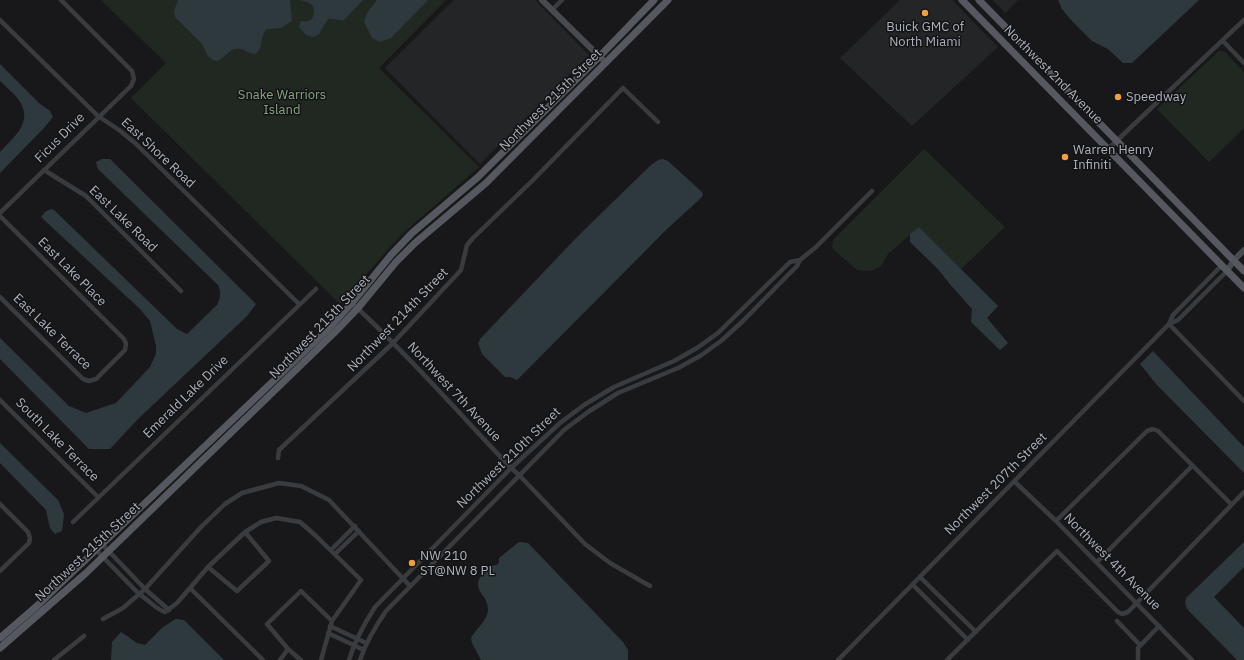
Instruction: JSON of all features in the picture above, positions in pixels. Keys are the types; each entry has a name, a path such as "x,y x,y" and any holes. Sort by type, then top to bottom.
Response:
{"main road":[{"name":"Northwest 215th Street","path":"0,638 38,605 323,333 352,303 391,255 412,233 478,177 654,0"},
{"name":"Northwest 215th Street","path":"0,648 102,557 358,308 396,262 415,243 486,183 668,0"},
{"name":"Northwest 2nd Avenue","path":"962,0 1244,288"},
{"name":"Northwest 2nd Avenue","path":"979,0 1244,271"}],"street":[{"name":"Ficus Drive","path":"0,213 98,116 131,86 134,79 132,71 61,0"},
{"path":"542,0 605,62"},
{"path":"552,10 562,0"},
{"name":"East Shore Road","path":"0,20 98,116 120,130 135,143 299,304"},
{"path":"1108,149 1244,20"},
{"path":"1223,41 1244,63"},
{"name":"Northwest 214th Street","path":"278,458 279,450 393,343 462,270 467,245 623,88 658,122"},
{"name":"East Lake Road","path":"44,170 86,196 180,291"},
{"name":"Northwest 210th Street","path":"360,660 373,629 386,611 564,430 588,412 618,394 678,368 700,356 721,341 744,321 797,266 800,260 816,247 872,191"},
{"name":"East Lake Place","path":"0,216 124,339 126,344 125,350 96,379 89,381"},
{"name":"Northwest 207th Street","path":"838,660 1169,324 1173,315 1244,250"},
{"name":"Northwest 210th Street","path":"349,660 363,625 375,607 404,579 510,468 560,423 584,405 614,387 674,361 697,348 718,333 790,262 800,260"},
{"name":"Northwest 207th Street","path":"1169,324 1178,320 1225,268"},
{"name":"Emerald Lake Drive","path":"73,522 316,288"},
{"name":"East Lake Terrace","path":"0,297 83,379 89,381"},
{"name":"Northwest 7th Avenue","path":"352,303 393,343 510,468 519,475 585,544 610,563 650,586"},
{"path":"1169,324 1244,401"},
{"name":"South Lake Terrace","path":"0,400 98,497"},
{"path":"1056,521 1147,431 1153,429 1158,430 1231,504"},
{"path":"1097,562 1192,466"},
{"path":"103,618 123,608 145,589 201,527 225,504 242,493 279,482 301,486 329,500 360,531 410,586"},
{"name":"Northwest 4th Avenue","path":"1014,482 1056,521 1137,602 1192,660"},
{"path":"947,660 1057,550 1118,612 1122,614 1128,612 1244,492"},
{"path":"0,504 28,532 30,538 29,543 0,571"},
{"path":"96,550 139,594 162,612 165,612 177,603 191,589 208,567 245,532 261,522 276,518 300,522 361,580 332,621 321,660"},
{"path":"331,550 355,526"},
{"path":"335,554 360,531"},
{"path":"208,567 237,591 269,561 245,532"},
{"path":"102,544 145,589 169,610"},
{"path":"920,577 976,632"},
{"path":"913,584 968,640"},
{"path":"191,589 263,660"},
{"path":"301,660 288,649 267,624 301,591 332,621"},
{"path":"944,616 952,608"},
{"path":"953,624 960,617"},
{"path":"1117,621 1140,645"},
{"path":"330,626 366,643"},
{"path":"1139,660 1138,648 1159,626"},
{"path":"328,633 364,650"},
{"path":"54,660 84,636"},
{"path":"280,660 288,649"}],"shaded area":[{"path":"178,0 290,0 292,21 281,28 267,29 263,35 260,49 255,54 242,49 236,49 230,51 223,58 217,61 208,56 202,44 175,17 174,11"},
{"path":"300,0 363,0 344,20 328,19 319,34 314,37 306,35 299,27 301,21 312,19 314,12 311,4"},
{"path":"377,0 428,0 391,38 380,42 372,38 364,22 367,13"},
{"path":"454,0 535,0 589,55 480,164 385,68"},
{"path":"900,0 952,0 998,47 912,126 840,58"},
{"path":"993,0 1018,0 1005,13"},
{"path":"1058,0 1199,0 1132,63 1123,63 1108,49 1092,41 1071,20 1062,9"},
{"path":"0,64 40,104 50,111 53,117 0,173 0,152 21,128 24,114 23,107 18,99 0,81"},
{"path":"102,159 110,159 256,304 247,316 137,420 110,449 89,449 0,359 0,338 69,406 86,413 116,403 150,367 156,354 156,346 150,321 140,309 41,217 45,212 51,209 54,210 177,329 187,334 217,305 220,295 218,285 98,169 96,162"},
{"path":"663,159 668,161 702,192 702,197 667,229 517,380 510,377 505,377 482,354 478,343 481,338 578,236 651,165 658,160"},
{"path":"919,227 998,306 987,318 1008,343 1000,350 971,322 972,309 938,269 910,242 910,234"},
{"path":"1153,351 1244,447 1244,473 1157,385 1140,364"},
{"path":"0,443 58,500 64,514 62,531 55,534 50,528 46,510 0,463"},
{"path":"519,542 528,543 623,642 628,650 628,660 481,660 471,638 484,621 488,609 479,588 479,580 490,566 497,565 499,558"},
{"path":"1244,542 1244,567 1214,597 1244,628 1244,660 1237,660 1189,611 1185,603 1187,597"},
{"path":"176,619 184,620 224,660 111,660 112,642 121,632 137,643 145,645 163,627"}],"green space":[{"name":"Snake Warriors Island","path":"101,0 446,0 379,68 479,167 401,235 340,304 131,98 166,63"},
{"path":"1219,51 1225,52 1244,72 1244,128 1209,162 1157,109"},
{"path":"924,149 1005,227 961,269 919,227 888,254 881,266 871,271 857,270 832,248 833,240"}],"place":[{"name":"Buick GMC of North Miami","path":"925,13"},
{"name":"Speedway","path":"1118,97"},
{"name":"Warren Henry Infiniti","path":"1065,157"},
{"name":"NW 210 ST@NW 8 PL","path":"412,563"}]}
